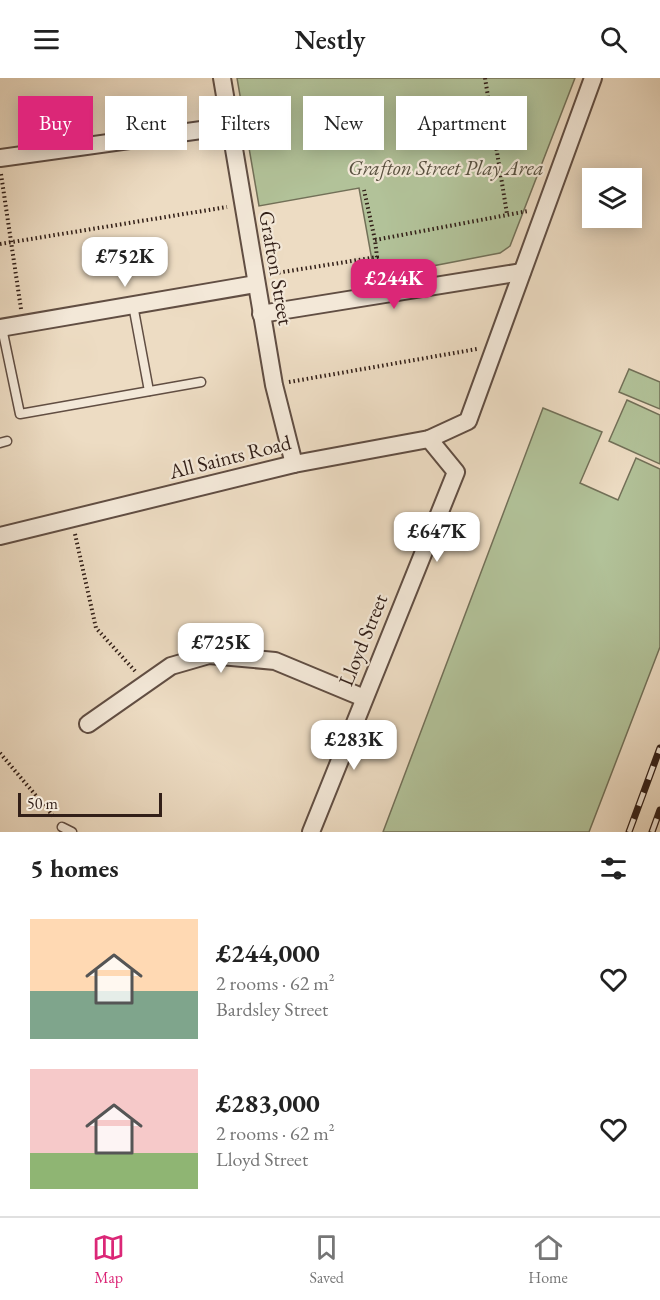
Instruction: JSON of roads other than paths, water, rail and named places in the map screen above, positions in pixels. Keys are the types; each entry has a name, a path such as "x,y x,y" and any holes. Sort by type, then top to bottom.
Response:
{"street":[{"name":"Grafton Street","path":"222,78 225,96"},
{"path":"261,314 522,272 593,78"},
{"path":"0,158 199,130"},
{"name":"Grafton Street","path":"234,150 274,385 294,464"},
{"name":"All Saints Road","path":"0,536 294,464 429,439 468,421 522,272"},
{"path":"1,328 255,281"},
{"name":"Lloyd Street","path":"311,832 456,472 429,439"},
{"path":"88,724 171,666 209,656 275,661 364,698"}],"lane":[{"path":"133,304 149,391"},
{"path":"1,328 20,414 201,382"},
{"path":"62,827 72,832"}],"railway":[{"path":"629,832 660,748"},
{"path":"652,832 660,810"}],"park label":[{"name":"Grafton Street Play Area","path":"446,168"}]}
